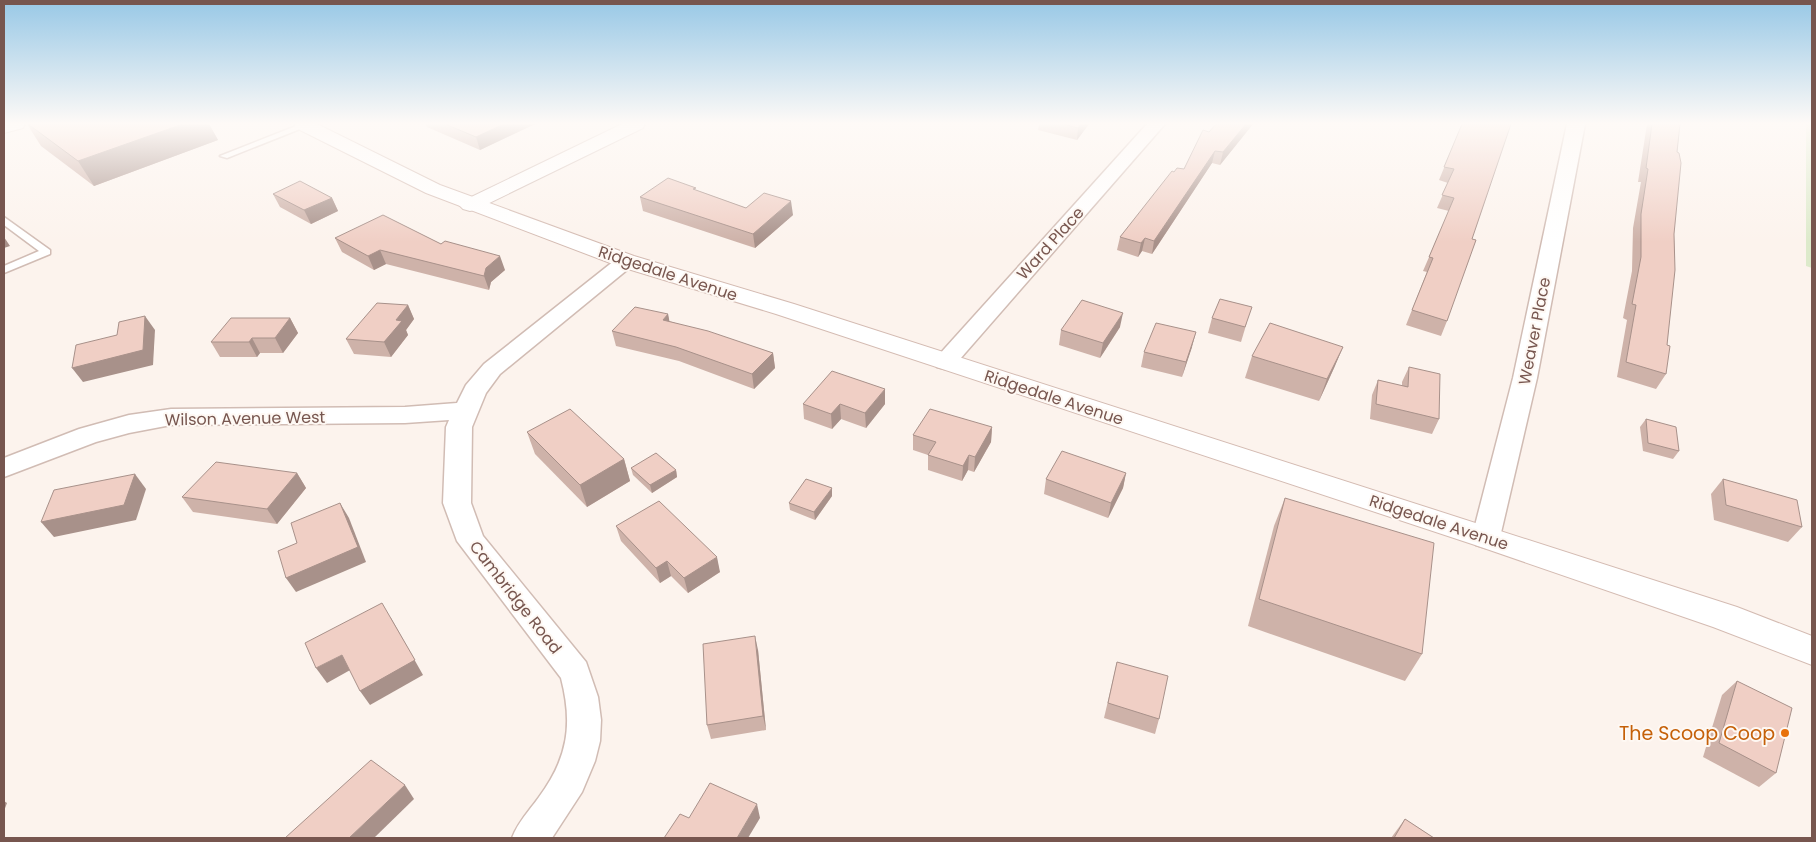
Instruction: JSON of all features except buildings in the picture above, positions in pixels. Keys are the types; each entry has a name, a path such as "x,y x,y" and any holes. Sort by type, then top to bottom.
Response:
{"main road":[{"name":"Ridgedale Avenue","path":"380,163 470,204 626,261 785,309 1486,537 1725,618 1812,651"},
{"path":"470,204 554,163"}],"street":[{"name":"Ward Place","path":"944,362 1121,163"},
{"name":"Weaver Place","path":"1486,537 1525,378 1568,163"},
{"name":"Cambridge Road","path":"530,838 546,818 574,774 582,751 585,724 582,690 575,672 471,541 465,529 457,503 458,435 464,411 474,391 492,370 626,261"},
{"name":"Wilson Avenue West","path":"4,468 45,450 88,435 129,424 171,417 395,415 464,411"}],"lane":[{"path":"4,220 46,252 4,270"}],"green space":[{"path":"1806,163 1812,163 1812,268 1806,266"}],"place":[{"name":"The Scoop Coop","path":"1785,733"}]}
